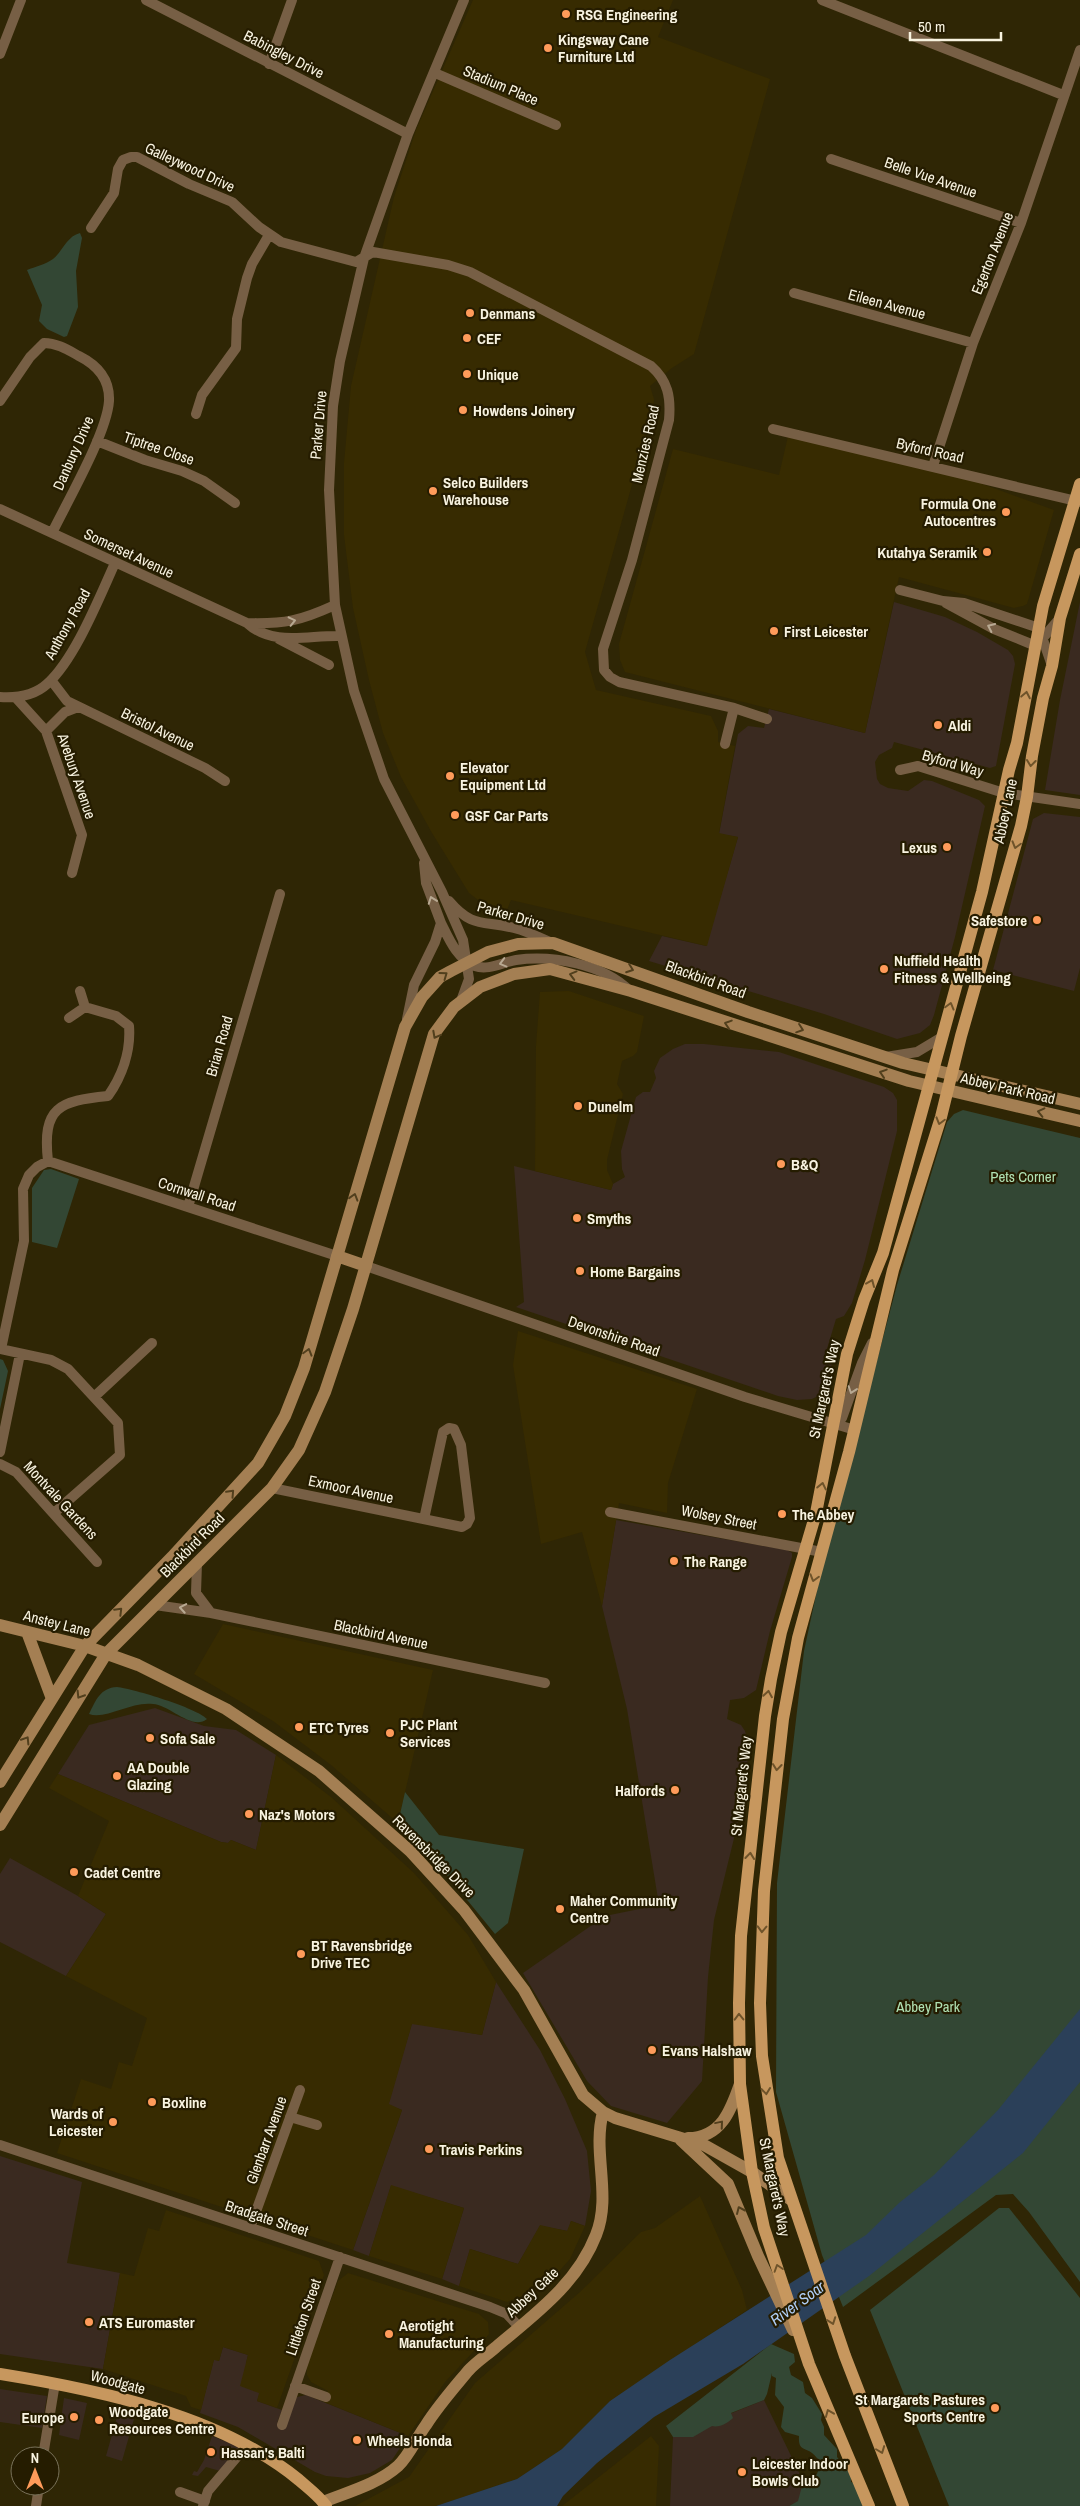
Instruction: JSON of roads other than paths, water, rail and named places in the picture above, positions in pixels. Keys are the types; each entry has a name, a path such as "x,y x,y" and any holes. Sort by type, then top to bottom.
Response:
{"main road":[{"name":"Abbey Lane","path":"934,1070 982,892 1017,743 1039,637 1043,606 1078,503 1080,484"},
{"name":"Abbey Lane","path":"1057,562 1072,528 1080,517"},
{"name":"Abbey Lane","path":"952,1074 1028,797 1032,756 1052,666 1060,618 1080,554"},
{"name":"St Margaret's Way","path":"869,2506 809,2364 772,2250 752,2172 740,2084 739,2002 741,1936 765,1716 781,1632 807,1549 825,1472 841,1377 854,1329 884,1253 934,1070"},
{"name":"St Margaret's Way","path":"903,2506 845,2356 790,2199 772,2134 762,2056 760,2003 764,1890 788,1682 798,1638 855,1430 893,1270 952,1074"},
{"name":"Woodgate","path":"0,2374 55,2383 124,2399 168,2413 247,2445 288,2471 325,2504"}],"street":[{"path":"0,54 21,0"},
{"name":"Babingley Drive","path":"146,0 408,134"},
{"path":"269,64 292,0"},
{"name":"Parker Drive","path":"461,1001 469,979 463,940 442,892 388,786 371,745 354,691 340,636 335,605 328,490 333,406 340,361 364,258 408,134 464,0"},
{"path":"822,0 1063,95"},
{"name":"Egerton Avenue","path":"934,466 973,343 1021,223 1063,95 1080,50"},
{"name":"Stadium Place","path":"435,73 556,125"},
{"name":"Galleywood Drive","path":"91,228 114,193 118,169 123,160 130,157 138,157 180,180 232,202 269,235 280,242 356,262 364,258"},
{"name":"Belle Vue Avenue","path":"831,160 1021,223"},
{"path":"196,414 202,395 236,348 237,319 247,278 252,264 269,235"},
{"name":"Menzies Road","path":"364,258 373,252 448,265 470,272 627,352 658,372 668,389 670,398 669,420 632,560 602,649 604,670 610,677 619,682 734,708 767,719"},
{"name":"Eileen Avenue","path":"794,294 973,343"},
{"name":"Danbury Drive","path":"0,401 37,348 44,343 52,343 89,360 104,376 109,399 97,441 52,534"},
{"name":"Byford Road","path":"773,429 934,466 1078,503"},
{"name":"Tiptree Close","path":"97,441 145,460 182,471 204,481 235,503"},
{"name":"Somerset Avenue","path":"0,509 247,623 257,633 277,638 329,666"},
{"name":"Anthony Road","path":"16,698 36,691 50,680 85,629 115,563"},
{"path":"900,590 943,601 964,603 1039,637 1052,666"},
{"path":"943,601 986,625 1039,637"},
{"name":"Somerset Avenue","path":"247,623 269,624 295,621 335,605"},
{"path":"1039,637 1060,618"},
{"name":"Somerset Avenue","path":"277,638 340,636"},
{"name":"Bristol Avenue","path":"50,680 67,701 205,768 225,781"},
{"path":"0,697 16,698"},
{"name":"Avebury Avenue","path":"16,698 46,731 82,835 72,874"},
{"path":"46,731 65,712 78,707"},
{"path":"725,744 734,708"},
{"name":"Byford Way","path":"900,770 918,766 1004,793 1080,804"},
{"name":"Parker Drive","path":"423,857 426,883 441,923 458,954 467,962"},
{"name":"Parker Drive","path":"442,892 461,915 481,924 514,928 553,943"},
{"name":"Brian Road","path":"188,1206 280,894"},
{"path":"405,1028 414,985 435,942 441,923"},
{"name":"Blackbird Road","path":"0,1782 85,1646 172,1557 258,1463 285,1416 304,1368 405,1028 422,998 440,977 488,952 518,944 553,943 709,998 886,1057 934,1070"},
{"name":"Blackbird Road","path":"467,962 477,967 486,968 515,960 544,958 563,961 619,980 631,991"},
{"name":"Blackbird Road","path":"0,1825 106,1654 272,1488 299,1450 325,1392 366,1266 434,1034 461,1001 480,988 504,978 550,969 631,991 930,1087"},
{"path":"80,991 85,1007"},
{"path":"702,1015 709,998"},
{"path":"69,1018 85,1007"},
{"path":"54,1513 120,1455 118,1423 68,1369 50,1360 1,1349 24,1241 23,1189 29,1175 37,1166 48,1161 46,1139 51,1117 66,1102 108,1096 116,1084 130,1044 129,1026 116,1016 85,1007"},
{"path":"886,1057 918,1052 942,1037"},
{"name":"Abbey Park Road","path":"934,1070 1080,1104"},
{"name":"Abbey Park Road","path":"930,1087 1080,1120"},
{"name":"Cornwall Road","path":"48,1161 337,1256"},
{"path":"337,1256 366,1266"},
{"name":"Devonshire Road","path":"366,1266 745,1397 855,1430"},
{"path":"832,1422 842,1418 862,1362 880,1330"},
{"path":"94,1397 152,1343"},
{"path":"0,1452 20,1354"},
{"name":"Exmoor Avenue","path":"272,1488 462,1527 467,1524 470,1518 461,1444 454,1429 449,1428 443,1432 424,1519"},
{"name":"Montvale Gardens","path":"0,1464 16,1472 97,1562"},
{"name":"Wolsey Street","path":"610,1512 822,1552"},
{"path":"197,1563 196,1593 211,1613"},
{"name":"Blackbird Avenue","path":"155,1605 211,1613 545,1683"},
{"name":"Anstey Lane","path":"0,1626 85,1646 106,1654"},
{"path":"27,1632 52,1699"},
{"name":"Ravensbridge Drive","path":"106,1654 138,1665 180,1684 234,1714 319,1771 410,1851 464,1910 498,1954 524,1990 583,2095 603,2112 614,2118 704,2145 752,2172 790,2199"},
{"name":"Ravensbridge Drive","path":"678,2137 700,2138 718,2128 733,2104 740,2084"},
{"name":"Glenbarr Avenue","path":"250,2228 300,2090"},
{"name":"Abbey Gate","path":"325,2504 378,2479 399,2465 437,2408 469,2369 560,2292 582,2265 596,2235 604,2197 599,2141 599,2126 603,2112"},
{"path":"290,2116 317,2125"},
{"name":"Ravensbridge Drive","path":"678,2137 728,2184 758,2256 809,2364"},
{"name":"Bradgate Street","path":"0,2145 490,2307 507,2314 519,2327"},
{"name":"Littleton Street","path":"282,2425 340,2258"},
{"path":"45,2446 55,2383"},
{"path":"295,2386 326,2397"},
{"path":"180,2492 204,2503 208,2491 247,2445"}],"water":[{"name":"River Soar","path":"1080,2009 1080,2082 1023,2153 869,2276 743,2364 654,2417 597,2463 563,2496 557,2506 436,2506 517,2479 562,2449 610,2401 670,2360 866,2235 899,2203 934,2175 998,2110"}],"place":[{"name":"RSG Engineering","path":"566,14"},
{"name":"Kingsway Cane Furniture Ltd","path":"548,48"},
{"name":"Denmans","path":"470,313"},
{"name":"CEF","path":"467,338"},
{"name":"Unique","path":"467,374"},
{"name":"Howdens Joinery","path":"463,410"},
{"name":"Selco Builders Warehouse","path":"433,491"},
{"name":"Formula One Autocentres","path":"1006,512"},
{"name":"Kutahya Seramik","path":"987,552"},
{"name":"First Leicester","path":"774,631"},
{"name":"Aldi","path":"938,725"},
{"name":"Elevator Equipment Ltd","path":"450,776"},
{"name":"GSF Car Parts","path":"455,815"},
{"name":"Lexus","path":"947,847"},
{"name":"Safestore","path":"1037,920"},
{"name":"Nuffield Health Fitness & Wellbeing","path":"884,969"},
{"name":"Dunelm","path":"578,1106"},
{"name":"B&Q","path":"781,1164"},
{"name":"Smyths","path":"577,1218"},
{"name":"Home Bargains","path":"580,1271"},
{"name":"The Abbey","path":"782,1514"},
{"name":"The Range","path":"674,1561"},
{"name":"ETC Tyres","path":"299,1727"},
{"name":"PJC Plant Services","path":"390,1733"},
{"name":"Sofa Sale","path":"150,1738"},
{"name":"AA Double Glazing","path":"117,1776"},
{"name":"Halfords","path":"675,1790"},
{"name":"Naz's Motors","path":"249,1814"},
{"name":"Cadet Centre","path":"74,1872"},
{"name":"Maher Community Centre","path":"560,1909"},
{"name":"BT Ravensbridge Drive TEC","path":"301,1954"},
{"name":"Evans Halshaw","path":"652,2050"},
{"name":"Boxline","path":"152,2102"},
{"name":"Wards of Leicester","path":"113,2122"},
{"name":"Travis Perkins","path":"429,2149"},
{"name":"ATS Euromaster","path":"89,2322"},
{"name":"Aerotight Manufacturing","path":"389,2334"},
{"name":"St Margarets Pastures Sports Centre","path":"995,2408"},
{"name":"Europe","path":"74,2417"},
{"name":"Woodgate Resources Centre","path":"99,2420"},
{"name":"Wheels Honda","path":"357,2440"},
{"name":"Hassan's Balti","path":"211,2452"},
{"name":"Leicester Indoor Bowls Club","path":"742,2472"}],"park label":[{"name":"Pets Corner","path":"1023,1176"},
{"name":"Abbey Park","path":"928,2006"}]}
